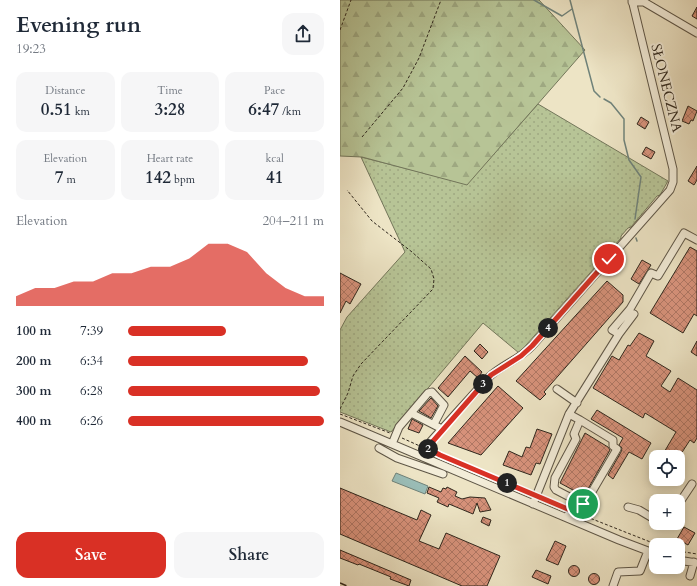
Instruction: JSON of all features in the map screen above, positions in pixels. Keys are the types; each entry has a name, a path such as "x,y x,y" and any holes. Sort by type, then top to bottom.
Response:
{"street":[{"path":"632,1 644,2 697,33"},
{"name":"SŁONECZNA","path":"442,429 491,375 521,356 532,346 665,197 673,182 673,169 632,1"},
{"path":"619,334 612,330 630,309 651,273 658,276 684,233 697,240"},
{"path":"533,504 569,414 619,334 634,314"},
{"path":"557,389 577,403"},
{"path":"392,444 400,427 428,393 432,392 444,405 434,424"},
{"path":"411,413 442,429 422,457"},
{"path":"541,484 554,487 556,490 583,504 586,502 616,449 613,446 614,440 569,414"},
{"path":"554,487 554,482 576,439 574,434 580,420"},
{"path":"340,422 648,552 640,571 618,572 613,586"},
{"path":"379,448 397,458 443,474"},
{"path":"551,458 564,463"},
{"path":"685,494 692,484"},
{"path":"567,518 576,501"},
{"path":"628,507 639,510 649,516"},
{"path":"685,561 695,563 690,576"}],"path":[{"path":"340,30 351,0"},
{"path":"362,137 403,88 419,58 441,0"},
{"path":"340,409 348,393 353,376 361,364 433,289 434,279 431,269 372,221 347,190"},
{"path":"340,414 427,448 433,452 570,510 649,541"},
{"path":"685,552 697,554"}],"green space":[{"path":"340,0 539,0 585,50 467,185 362,157 340,156"},
{"path":"538,104 668,181 660,195 657,196 631,227 628,228 621,238 519,353 483,323 391,432 340,412 340,330 347,317 405,252 361,157 467,184"}],"water":[{"path":"396,473 428,486 425,494 392,481"}],"building":[{"path":"697,7 697,19 692,16"},
{"path":"688,106 697,111 693,121 691,120 689,124 682,121"},
{"path":"641,117 649,122 645,129 637,124"},
{"path":"646,147 655,152 651,159 642,154"},
{"path":"697,166 697,180 694,185 688,181"},
{"path":"690,247 697,251 697,316 694,314 683,333 650,313"},
{"path":"642,260 651,265 639,284 631,279"},
{"path":"340,273 361,284 350,304 346,301 340,313"},
{"path":"607,281 623,295 623,302 544,392 546,394 540,400 516,381"},
{"path":"639,333 654,341 646,356 671,371 661,386 670,392 678,378 697,390 697,438 694,443 690,440 684,450 665,450 676,432 645,413 643,418 593,388 612,356 619,360 628,345 630,346"},
{"path":"697,341 697,356 691,352"},
{"path":"480,344 488,352 482,359 474,351"},
{"path":"465,356 482,372 478,378 470,371 448,397 438,388"},
{"path":"498,386 523,408 481,455 448,443"},
{"path":"431,398 438,406 431,418 419,411"},
{"path":"597,410 651,443 642,459 629,452 613,479 608,475 621,452 622,448 619,445 623,438 591,419"},
{"path":"412,419 423,425 419,433 408,429"},
{"path":"537,429 552,434 540,464 536,463 531,475 503,465 509,451 522,457 526,447 530,448"},
{"path":"585,433 608,447 610,450 584,496 560,483"},
{"path":"429,487 441,492 443,488 446,489 447,487 457,492 455,496 462,499 470,497 485,498 491,510 480,512 477,503 473,514 449,504 448,507 437,502 439,498 427,493"},
{"path":"340,488 417,520 421,510 431,515 419,541 439,549 446,533 500,556 487,586 462,586 340,534"},
{"path":"483,517 491,520 489,526 481,522"},
{"path":"685,528 695,533 688,545 685,543 685,538 678,538 682,530 685,530"},
{"path":"555,541 566,546 558,565 546,560"},
{"path":"340,550 411,580 409,586 390,579 391,577 359,564 358,565 340,558"},
{"path":"574,565 578,567 580,571 578,575 574,577 570,575 568,571 570,567"},
{"path":"536,570 551,576 548,584 532,577"},
{"path":"594,573 598,575 600,579 598,583 594,585 590,583 588,579 590,575"}],"waterway":[{"path":"534,0 562,16 572,9"},
{"path":"570,0 594,91 600,97"},
{"path":"604,99 611,103 624,119 624,140 629,160 641,177 635,219"}],"railway":[{"path":"340,583 347,586"}],"route":[{"path":"583,504 576,501 570,510 433,452 427,448 431,441 491,375 521,356 532,346 609,259"}]}
